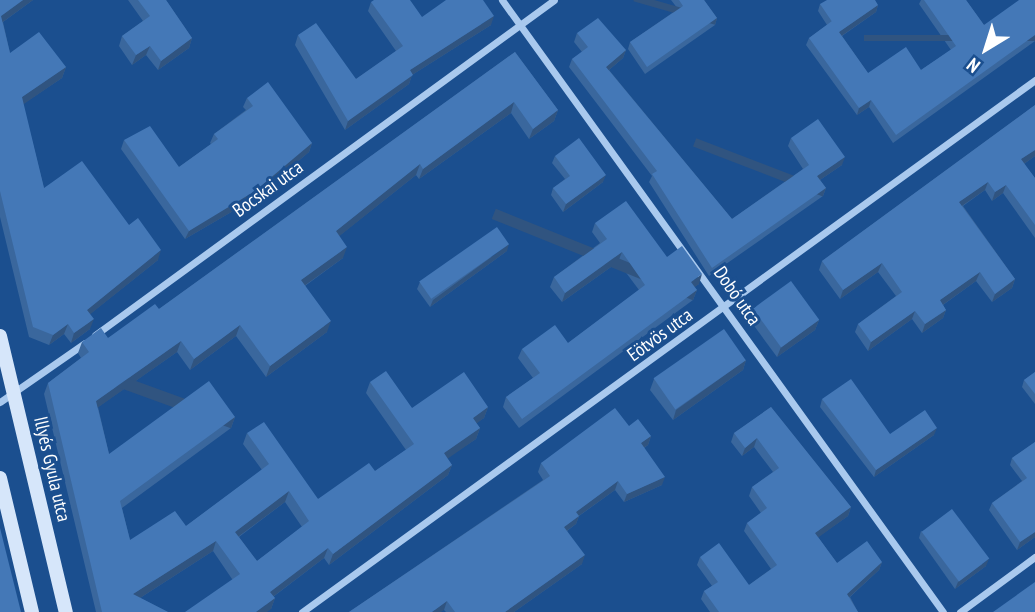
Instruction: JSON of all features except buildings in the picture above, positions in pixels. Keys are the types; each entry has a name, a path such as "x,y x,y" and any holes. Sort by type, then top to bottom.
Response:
{"main road":[{"name":"Illyés Gyula utca","path":"0,336 66,612"},
{"path":"0,478 32,612"}],"street":[{"name":"Dobó utca","path":"502,0 726,307 943,612"},
{"name":"Bocskai utca","path":"0,402 15,394 554,0"},
{"name":"Eötvös utca","path":"302,612 726,307 1035,80"},
{"path":"960,612 1035,557"}]}
